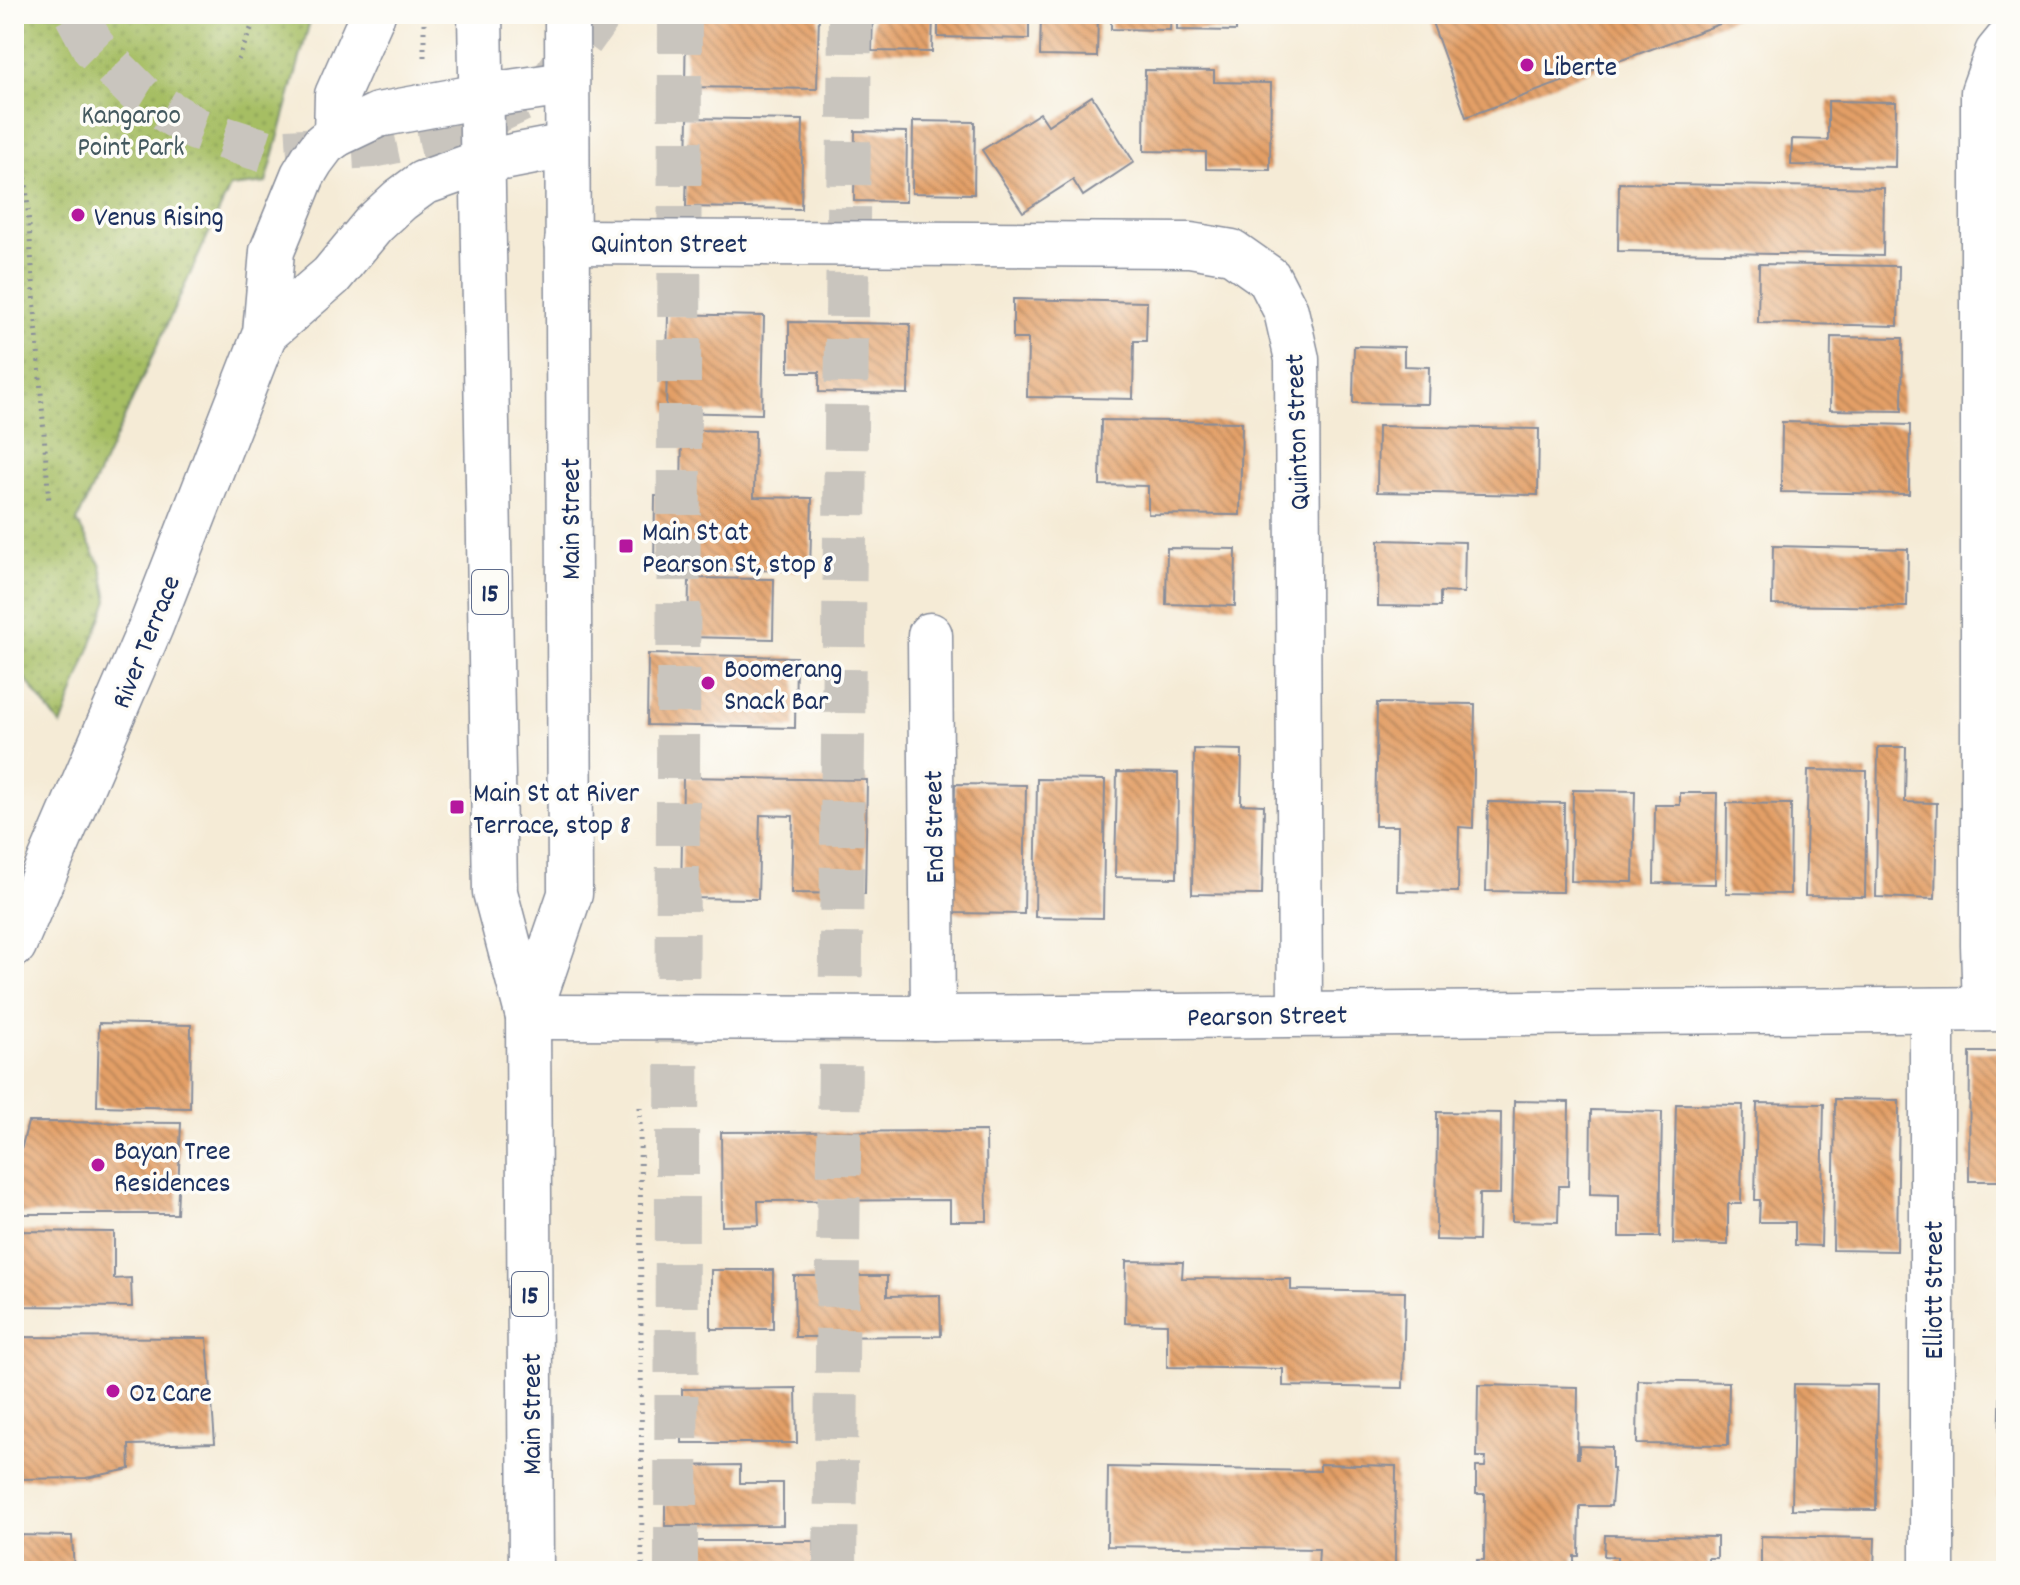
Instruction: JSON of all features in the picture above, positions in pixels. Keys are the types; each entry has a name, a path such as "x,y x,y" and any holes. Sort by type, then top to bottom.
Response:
{"main road":[{"path":"336,135 337,95 373,14"},
{"name":"Main Street","path":"480,14 495,892 528,1017 531,1571"},
{"name":"Main Street","path":"528,1017 570,894 567,14"},
{"path":"1996,1009 1983,945 1983,92 1997,53 2006,42"},
{"name":"River Terrace","path":"14,945 151,626 265,333 272,251 303,175 324,144 378,115 566,84"},
{"name":"River Terrace","path":"265,333 331,276 354,246 400,200 423,183 482,162 566,146"},
{"name":"Quinton Street","path":"567,242 1190,245 1232,252 1269,278 1286,311 1297,359 1300,1014"},
{"name":"End Street","path":"930,635 933,1018"},
{"name":"Pearson Street","path":"528,1017 933,1018 1996,1009"},
{"name":"Elliott Street","path":"1932,1010 1932,1571"}],"path":[{"path":"238,60 257,14"},
{"path":"424,14 424,72"},
{"path":"14,66 22,128 49,503"},
{"path":"640,1107 642,1571"}],"green space":[{"name":"Kangaroo Point Park","path":"14,14 312,14 266,183 230,187 77,521 101,566 108,600 61,726 23,676 14,695"}],"building":[{"path":"686,14 819,14 817,89 685,87"},
{"path":"873,14 933,14 932,52 872,51"},
{"path":"938,14 1029,14 1029,39 938,37"},
{"path":"1041,14 1098,14 1097,57 1040,56"},
{"path":"1111,14 1171,14 1170,30 1111,29"},
{"path":"1177,14 1236,14 1236,31 1177,30"},
{"name":"Liberte","path":"1429,14 1747,14 1466,117"},
{"path":"1145,70 1214,71 1214,82 1271,83 1270,170 1206,169 1206,152 1144,151"},
{"path":"1092,96 1134,162 1083,196 1073,180 1023,212 982,150 1040,113 1048,125"},
{"path":"1828,101 1896,102 1895,167 1791,165 1792,139 1828,140"},
{"path":"688,118 803,120 801,209 686,207"},
{"path":"913,121 975,122 974,194 912,193"},
{"path":"855,131 907,132 906,202 854,201"},
{"path":"1619,183 1884,188 1883,256 1618,251"},
{"path":"1759,264 1899,266 1898,326 1758,323"},
{"path":"1013,299 1147,302 1146,341 1134,341 1133,399 1027,397 1028,339 1013,339"},
{"path":"668,314 764,316 762,414 666,412"},
{"path":"789,322 910,324 908,394 819,392 819,372 789,372"},
{"path":"1831,337 1903,338 1902,411 1830,410"},
{"path":"1354,346 1404,347 1404,366 1429,367 1428,404 1353,403"},
{"path":"1101,420 1242,422 1240,515 1148,514 1148,486 1100,485"},
{"path":"1782,422 1910,425 1909,494 1781,492"},
{"path":"1378,426 1539,429 1538,495 1377,492"},
{"path":"682,430 755,431 754,497 812,498 810,571 654,568 655,496 681,496"},
{"path":"1379,540 1465,542 1464,593 1440,592 1440,607 1378,606"},
{"path":"1773,546 1908,549 1907,607 1772,605"},
{"path":"1167,548 1236,549 1235,606 1166,604"},
{"path":"689,578 774,579 773,639 688,637"},
{"path":"648,654 796,657 795,728 647,725"},
{"path":"1377,703 1475,704 1473,828 1459,827 1458,892 1397,891 1398,826 1375,826"},
{"path":"1878,747 1906,747 1905,802 1937,803 1935,899 1876,897"},
{"path":"1194,749 1242,750 1241,804 1264,805 1262,895 1192,894"},
{"path":"1808,770 1867,771 1865,897 1805,896"},
{"path":"1117,772 1178,773 1177,878 1115,877"},
{"path":"683,777 867,780 865,894 791,893 793,816 760,815 758,899 681,898"},
{"path":"1037,779 1105,780 1103,918 1035,917"},
{"path":"955,784 1026,785 1024,914 953,913"},
{"path":"1573,790 1635,791 1633,882 1571,881"},
{"path":"1680,793 1717,793 1715,884 1654,883 1655,805 1680,805"},
{"path":"1488,802 1564,803 1563,892 1486,891"},
{"path":"1727,803 1791,804 1790,894 1726,893"},
{"path":"99,1023 191,1025 190,1108 97,1106"},
{"path":"1970,1052 2006,1052 2006,1181 1969,1181"},
{"path":"1835,1099 1899,1100 1897,1251 1833,1250"},
{"path":"1514,1101 1569,1102 1568,1186 1559,1186 1558,1222 1512,1221"},
{"path":"1757,1103 1824,1104 1821,1246 1795,1245 1795,1222 1759,1222 1760,1200 1755,1200"},
{"path":"1676,1104 1743,1105 1741,1204 1728,1204 1728,1245 1673,1244"},
{"path":"1591,1110 1662,1112 1660,1237 1619,1237 1619,1195 1590,1194"},
{"path":"1437,1112 1501,1113 1500,1194 1479,1194 1478,1241 1436,1240"},
{"name":"Bayan Tree Residences","path":"28,1122 181,1123 177,1214 14,1214 14,1178"},
{"path":"986,1131 987,1221 950,1221 950,1200 758,1201 759,1225 722,1226 721,1132"},
{"path":"14,1231 114,1232 114,1279 131,1278 132,1307 14,1306"},
{"path":"1126,1261 1183,1262 1182,1278 1291,1279 1291,1290 1405,1292 1403,1388 1283,1386 1283,1369 1167,1367 1167,1324 1125,1323"},
{"path":"711,1270 773,1270 773,1329 711,1329"},
{"path":"794,1276 887,1276 887,1296 940,1295 941,1336 795,1337"},
{"name":"Oz Care","path":"14,1337 207,1338 215,1443 129,1445 130,1469 86,1478 14,1479"},
{"path":"2001,1367 2006,1367 2006,1497 1998,1497"},
{"path":"1638,1380 1729,1382 1728,1445 1637,1444"},
{"path":"1794,1384 1878,1385 1876,1510 1792,1509"},
{"path":"1478,1385 1578,1387 1577,1458 1579,1446 1612,1447 1611,1506 1580,1506 1579,1556 1574,1556 1574,1571 1477,1571 1477,1560 1484,1560 1485,1494 1476,1494 1476,1467 1485,1467 1486,1457 1477,1457"},
{"path":"796,1388 797,1443 682,1443 682,1389"},
{"path":"1320,1464 1396,1466 1395,1569 1318,1568 1319,1549 1107,1546 1108,1467 1320,1471"},
{"path":"740,1465 740,1483 783,1483 783,1525 665,1526 665,1466"},
{"path":"14,1535 72,1536 74,1571 14,1571"},
{"path":"1605,1535 1717,1537 1717,1558 1708,1558 1708,1571 1617,1571 1617,1557 1604,1556"},
{"path":"1761,1536 1875,1538 1874,1571 1761,1571"},
{"path":"696,1541 814,1541 814,1571 696,1571"}],"tunnel":[{"path":"76,14 94,48 142,96 196,129 268,152 373,146 464,127 547,88 600,14"},
{"path":"676,1571 680,14"},
{"path":"835,1571 850,14"}],"place":[{"name":"Liberte","path":"1527,65"},
{"name":"Venus Rising","path":"78,215"},
{"name":"Main St at Pearson St, stop 8","path":"626,546"},
{"name":"Boomerang Snack Bar","path":"708,683"},
{"name":"Main St at River Terrace, stop 8","path":"457,807"},
{"name":"Bayan Tree Residences","path":"98,1165"},
{"name":"Oz Care","path":"113,1391"}]}
